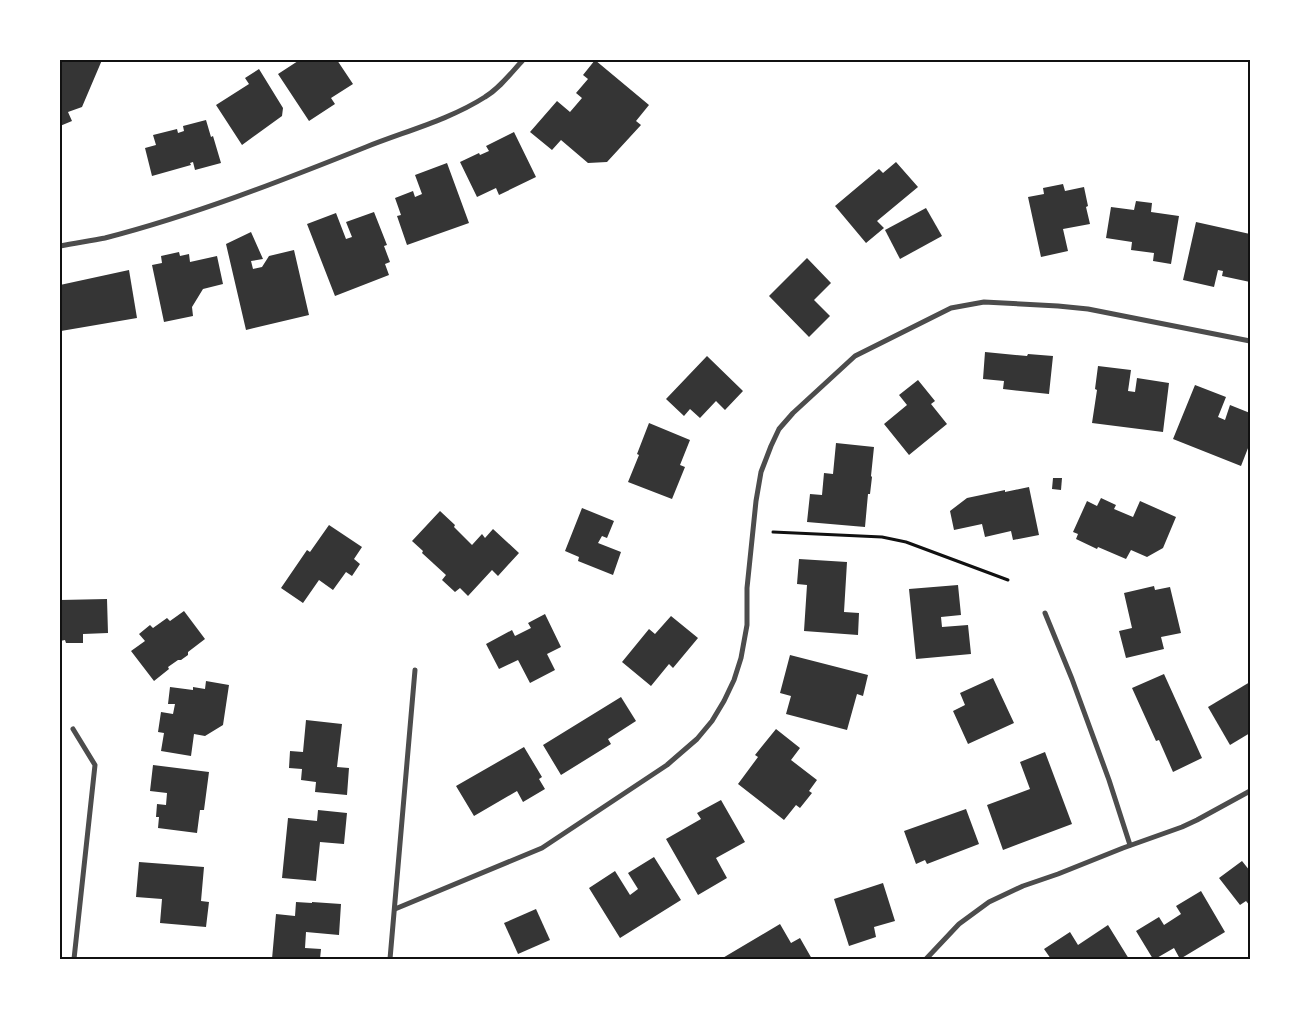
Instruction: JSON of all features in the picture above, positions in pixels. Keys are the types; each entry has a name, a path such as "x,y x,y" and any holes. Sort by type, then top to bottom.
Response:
{"street":[{"path":"60,246 104,238 187,214 294,176 375,143 424,126 461,110 486,96 508,78 522,60"},
{"path":"395,909 542,848 667,765 697,739 712,721 724,701 742,658 747,625 747,588 756,501 762,472 772,446 779,429 793,412 855,356 951,308 984,302 1088,309 1250,341"},
{"path":"1045,613 1072,679 1130,845"},
{"path":"390,959 415,670"},
{"path":"73,729 95,766 74,959"},
{"path":"926,959 959,924 989,902 1023,886 1182,827 1250,792"}],"path":[{"path":"774,532 882,537 906,542 1008,580"}],"building":[{"path":"60,60 102,60 82,107 68,112 72,121 60,126"},
{"path":"298,60 337,60 353,84 331,98 335,104 309,121 278,74"},
{"path":"595,60 649,105 636,121 641,125 607,162 588,163 561,140 552,150 530,132 557,101 570,112 582,98 576,93 588,79 583,75"},
{"path":"259,69 283,108 282,116 242,145 216,105 249,84 245,78"},
{"path":"206,120 221,163 195,170 193,162 190,163 191,165 152,176 145,148 156,145 153,135 177,129 178,133 184,131 183,126"},
{"path":"514,132 536,177 499,195 496,188 477,197 460,162 479,153 480,155 489,151 486,146"},
{"path":"896,162 918,187 877,221 884,228 866,243 835,206 879,169 883,173"},
{"path":"447,163 469,223 407,245 397,216 401,215 395,198 413,191 415,197 422,194 415,175"},
{"path":"1063,184 1065,191 1084,187 1090,224 1063,229 1068,251 1041,257 1028,197 1044,194 1043,188"},
{"path":"1136,201 1152,203 1151,212 1179,216 1171,264 1153,261 1154,253 1131,250 1132,242 1106,238 1111,207 1134,210"},
{"path":"926,208 942,236 900,259 885,230"},
{"path":"374,212 387,245 384,246 390,262 385,264 389,275 335,296 307,224 336,213 346,239 352,237 346,222"},
{"path":"1196,222 1250,234 1250,282 1222,276 1223,271 1218,270 1214,287 1183,280"},
{"path":"251,232 263,259 251,261 253,269 262,267 269,256 294,250 309,315 246,330 226,244"},
{"path":"179,252 180,256 189,254 190,262 217,256 223,284 203,289 192,307 193,316 164,322 152,265 162,263 161,256"},
{"path":"807,258 831,283 814,300 830,316 809,337 769,296"},
{"path":"129,270 137,318 61,331 60,285"},
{"path":"985,352 1027,356 1028,354 1053,356 1049,394 1003,389 1004,381 983,379"},
{"path":"707,356 743,391 725,410 716,401 700,418 690,409 684,416 666,399"},
{"path":"1098,366 1131,370 1128,391 1135,392 1137,378 1169,383 1163,432 1092,423 1097,390 1095,389"},
{"path":"918,380 935,401 931,404 947,424 909,455 884,424 907,405 899,395"},
{"path":"1195,385 1226,397 1218,417 1225,420 1230,405 1250,413 1250,443 1241,466 1173,439"},
{"path":"649,423 690,440 680,465 685,467 672,499 628,482"},
{"path":"836,443 874,447 865,527 807,522 810,494 822,495 824,473 833,474"},
{"path":"1053,478 1062,478 1061,490 1052,489"},
{"path":"1029,487 1039,535 1013,540 1011,531 985,537 982,524 954,530 950,511 967,498"},
{"path":"1101,498 1116,505 1114,509 1133,517 1140,501 1176,517 1163,548 1147,557 1131,550 1126,559 1076,539 1078,534 1073,532 1087,501 1097,506"},
{"path":"582,508 614,521 607,538 602,536 598,543 621,552 613,575 578,561 579,557 565,551"},
{"path":"440,511 472,545 482,534 485,538 493,529 519,553 498,576 492,570 468,596 460,588 455,592 442,580 446,575 412,541"},
{"path":"329,525 362,547 354,559 360,564 352,576 346,572 333,590 319,580 303,603 281,588 307,550 310,552"},
{"path":"799,559 847,562 844,612 859,613 858,635 804,631 807,585 797,584"},
{"path":"958,585 961,615 941,617 942,627 968,625 971,654 916,659 909,589"},
{"path":"1154,586 1155,590 1170,587 1181,633 1161,637 1164,649 1126,658 1119,631 1132,628 1124,593"},
{"path":"107,599 108,633 83,634 83,643 60,641 60,600"},
{"path":"184,611 205,639 188,652 188,655 168,667 169,669 154,681 131,651 145,641 139,634 150,625 153,628 167,618 170,621"},
{"path":"545,614 561,647 547,654 555,670 530,683 518,660 499,669 486,644 512,630 515,636 531,628 528,623"},
{"path":"671,616 698,638 673,668 669,664 651,686 622,662 649,629 655,634"},
{"path":"790,655 868,675 863,696 857,694 847,730 786,714 791,696 780,693"},
{"path":"1164,674 1202,758 1173,772 1159,740 1156,741 1132,688"},
{"path":"993,678 1014,723 968,744 953,711 965,705 960,693"},
{"path":"206,681 229,685 223,725 205,736 194,734 191,756 161,751 164,733 158,732 161,712 173,714 175,704 168,704 170,687 193,690 193,687 205,689"},
{"path":"1250,682 1250,733 1230,745 1208,707"},
{"path":"621,697 636,721 608,739 611,744 561,775 543,745"},
{"path":"306,720 342,724 337,767 349,768 347,795 315,792 316,782 301,780 302,769 289,768 290,751 303,752"},
{"path":"776,729 800,748 791,760 817,780 809,791 812,793 800,808 796,805 784,820 738,784 758,757 755,755"},
{"path":"524,747 542,777 539,779 545,789 523,802 517,791 474,816 456,786"},
{"path":"1045,752 1072,824 1003,850 987,805 1030,789 1020,762"},
{"path":"153,765 209,772 204,810 200,810 197,833 158,828 159,817 156,817 157,804 166,805 167,793 150,791"},
{"path":"721,800 745,842 716,858 727,878 698,895 666,839 701,819 697,813"},
{"path":"966,809 979,844 927,864 925,860 916,864 904,831"},
{"path":"318,810 347,813 344,844 320,842 316,881 282,878 288,818 317,821"},
{"path":"654,857 681,900 620,938 589,888 615,871 630,895 638,889 628,873"},
{"path":"1242,861 1250,871 1250,906 1246,901 1240,905 1219,878"},
{"path":"139,862 204,867 201,901 209,902 206,927 160,923 162,899 136,897"},
{"path":"883,883 895,921 874,927 876,937 849,946 834,899"},
{"path":"1201,891 1225,932 1180,959 1174,948 1153,959 1136,931 1159,917 1164,925 1181,914 1176,906"},
{"path":"296,902 341,904 339,935 306,932 305,948 321,949 320,959 272,959 276,914 295,916"},
{"path":"536,909 550,940 518,954 504,923"},
{"path":"780,924 791,943 800,938 812,959 721,959"},
{"path":"1108,925 1129,959 1051,959 1044,949 1070,932 1078,945"}]}
